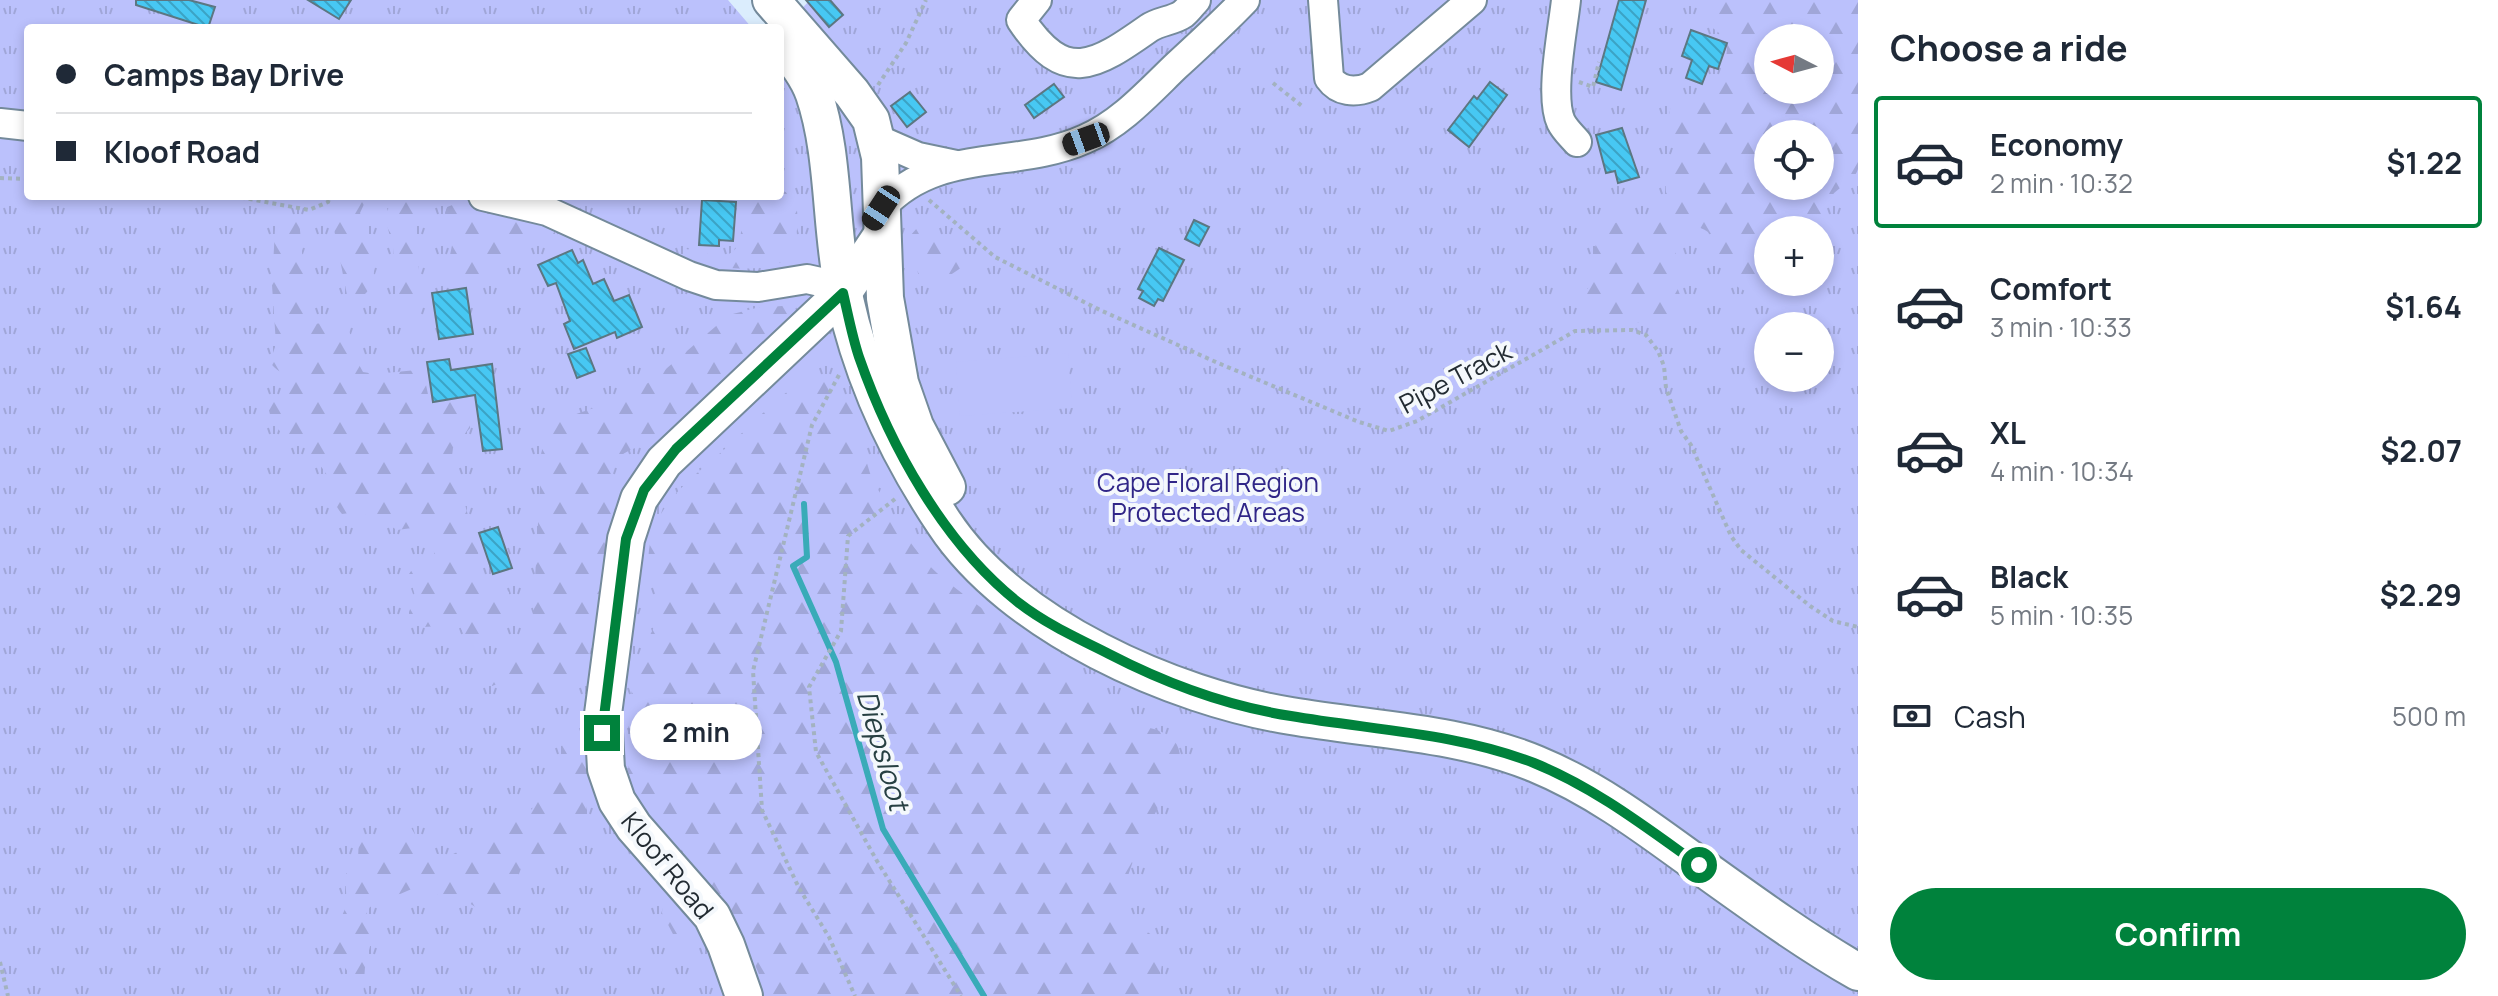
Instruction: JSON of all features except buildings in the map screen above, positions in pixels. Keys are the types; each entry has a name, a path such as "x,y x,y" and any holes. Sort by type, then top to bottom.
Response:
{"main road":[{"path":"746,0 765,24"},
{"path":"771,0 871,120 877,139 887,313 900,383 915,426 943,481 1003,564 1119,660"},
{"path":"784,47 805,75 815,96 828,169 843,293 858,355 901,454 946,527 985,572 1021,604 1119,660 1173,685 1232,704 1291,716 1405,731 1465,743 1534,763 1569,779 1633,818 1814,946 1858,972"},
{"path":"828,169 836,152 845,143 857,138 877,139"},
{"path":"833,217 848,228 860,229 881,221"},
{"name":"Kloof Road","path":"744,996 712,916 634,827 609,782 604,761 602,725 629,526 639,499 664,462 843,293 881,221"}],"lane":[{"path":"1037,0 1021,20 1047,51 1069,62 1094,63 1112,55 1155,13 1182,14 1196,0"},
{"path":"881,221 893,194 909,183 957,165 1058,148 1097,133 1129,111 1245,0"},
{"path":"1323,0 1329,78 1332,84 1351,91 1370,87 1472,0"},
{"path":"1566,0 1556,99 1561,121 1577,142"},
{"path":"0,123 24,126"},
{"path":"877,139 918,157 957,165"},
{"path":"500,200 547,211 689,276 716,285 758,287 807,279 825,283 843,293"}],"path":[{"path":"872,92 906,43 926,0"},
{"path":"1593,87 1599,62"},
{"path":"1273,83 1302,106"},
{"path":"0,178 24,179"},
{"name":"Pipe Track","path":"909,183 995,257 1100,310 1218,363 1359,422 1389,431 1417,421 1575,331 1632,330 1646,335 1664,366 1666,388 1681,431 1691,445 1731,536 1741,550 1810,606 1833,621 1858,627"},
{"path":"255,200 309,210 329,200"},
{"path":"855,996 829,937 799,888 762,810 753,671 812,425 841,370 858,355"},
{"path":"918,481 848,536 841,631 809,687 816,752 877,861 961,996"},
{"path":"0,962 8,996"}],"green space":[{"name":"Cape Floral Region Protected Areas","path":"0,0 728,0 749,24 24,24 24,200 784,200 784,27 810,0 1858,0 1858,996 0,996"},
{"path":"1707,0 1858,0 1858,169 1852,179 1834,194 1834,120 1754,120 1754,200 1830,200 1818,216 1754,216 1754,293 1739,287 1725,276 1719,263 1717,243 1711,235 1701,228 1688,226 1672,235 1676,255 1675,282 1682,300 1675,324 1665,328 1587,312 1578,301 1591,284 1595,247 1605,225 1624,221 1654,227 1667,216 1665,172 1676,141 1669,115 1671,105 1710,88 1721,75 1726,58 1727,40 1710,25"},
{"path":"784,192 795,201 798,218 796,238 788,259 778,264 750,268 720,267 683,255 686,249 716,255 732,252 737,247 741,230 741,200 784,200"},
{"path":"322,200 368,200 360,213 373,250 373,281 363,296 354,300 347,295 328,207"},
{"path":"389,200 409,200 413,209 422,300 419,314 412,318 403,313 396,298 393,248 387,225"},
{"path":"455,204 549,226 555,234 549,241 525,242 515,247 494,269 465,282 458,278 450,255 455,231 445,213 447,207"},
{"path":"287,214 299,219 308,319 311,324 340,322 348,326 363,372 375,374 417,370 425,380 430,404 463,401 469,406 470,428 453,448 452,456 484,575 509,592 500,623 482,650 472,648 459,625 423,627 409,621 415,596 409,574 414,567 435,560 431,529 427,526 397,530 358,512 342,514 321,466 304,448 278,430 274,423 268,403 285,394 288,381 270,362 276,344 272,285 275,229 279,219"},
{"path":"918,227 938,233 950,242 964,257 962,267 936,281 919,278 910,236"},
{"path":"795,305 796,314 668,433 624,453 615,462 610,538 594,637 580,681 559,687 534,713 527,709 521,685 515,677 492,686 490,678 494,665 522,641 533,617 543,430 550,423 620,399 653,380 729,315 756,308"},
{"path":"1068,353 1072,408 960,416 956,362"},
{"path":"821,377 834,383 844,394 857,422 874,482 905,535 934,570 1053,664 1108,716 1161,732 1169,736 1179,749 1180,759 1132,864 1117,908 1124,922 1159,940 1162,964 1157,996 768,996 744,941 715,892 636,799 628,761 629,724 636,670 658,613 649,570 650,544 656,524 679,491 773,404 800,384"},
{"path":"575,736 585,736 587,741 589,779 584,819 573,837 543,862 520,869 516,878 506,883 498,902 489,911 482,911 461,898 444,898 427,889 414,888 370,907 363,919 364,925 373,934 365,967 363,996 354,996 348,971 327,945 345,909 345,875 358,860 359,834 386,843 399,821 406,819 420,843 431,852 447,857 488,837 511,817 530,812 546,787 560,773 562,744"},
{"path":"669,893 693,920 692,933 686,940 675,938 662,913 663,897"}],"waterway":[{"name":"Diepsloot","path":"804,504 807,557 793,566 836,662 883,829 984,996"}],"route":[{"path":"602,733 626,539 639,499 676,449 843,293 858,355 901,454 946,527 985,572 1021,604 1119,660 1173,685 1232,704 1291,716 1405,731 1465,743 1534,763 1569,779 1633,818 1699,865"}]}
